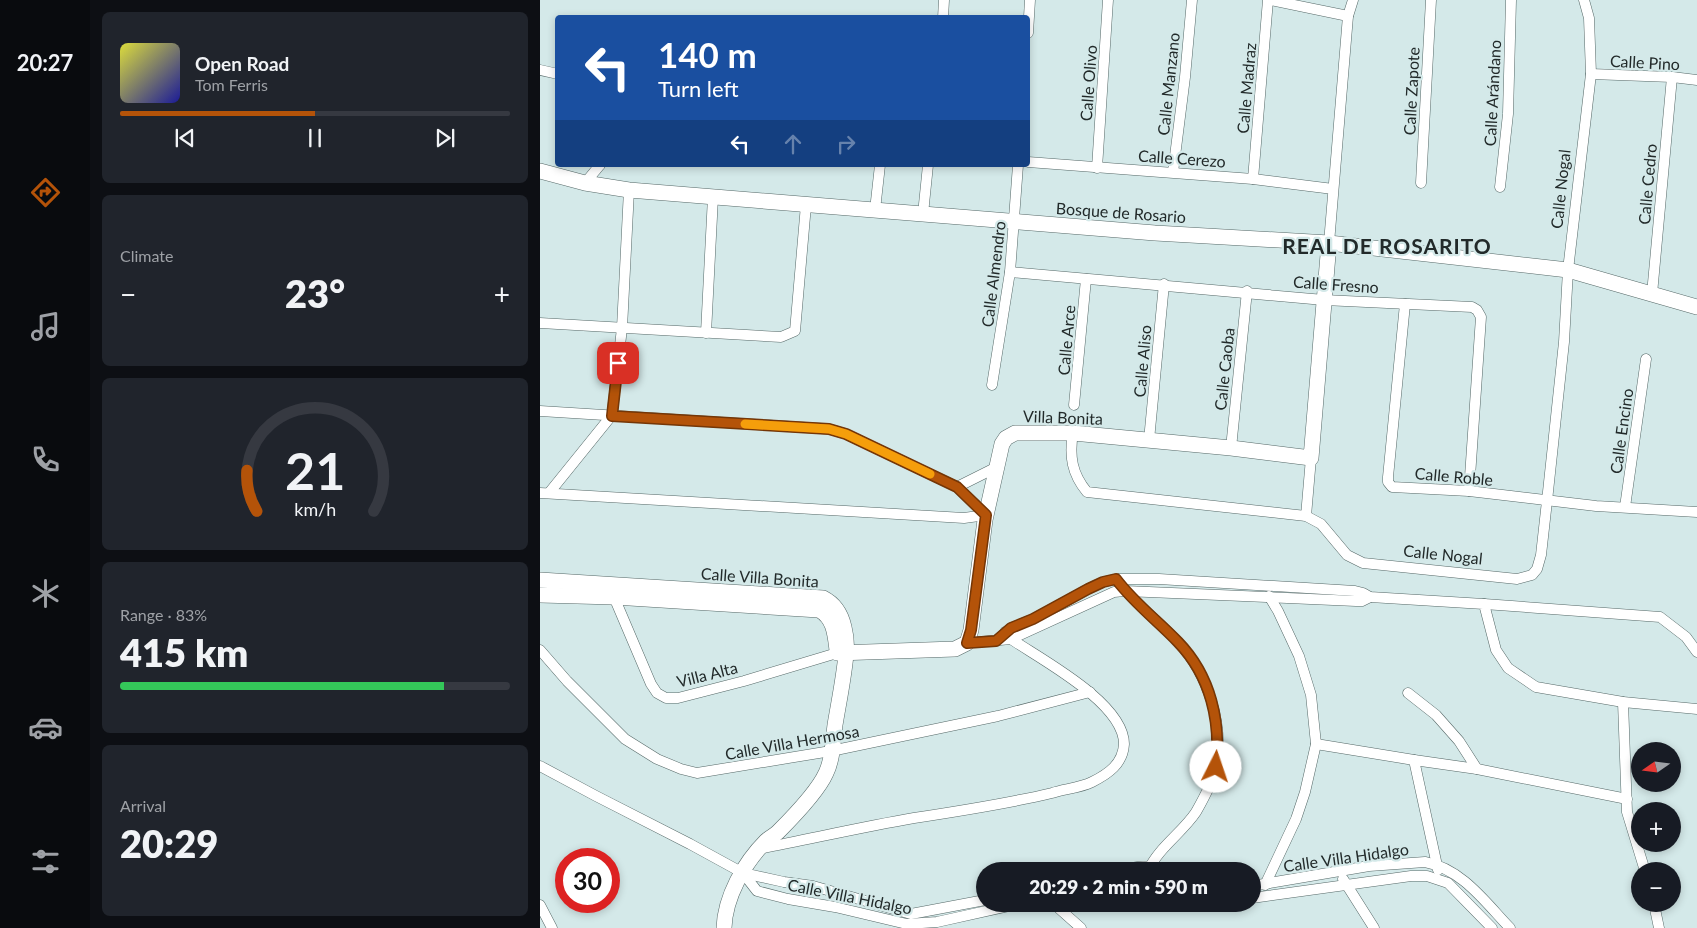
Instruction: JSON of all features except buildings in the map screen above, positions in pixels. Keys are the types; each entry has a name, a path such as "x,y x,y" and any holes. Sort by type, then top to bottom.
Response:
{"main road":[{"name":"Bosque de Rosario","path":"540,171 585,183 629,190 1155,233 1330,243 1568,270 1697,307"},
{"path":"1310,458 1330,243"},
{"name":"Villa Bonita","path":"967,643 971,630 986,515 1002,444 1006,438 1015,433 1073,433 1231,448 1310,458"},
{"name":"Calle Villa Bonita","path":"540,580 823,598 830,602 841,616 844,629 842,652 827,752 812,778 771,828 763,844 742,873 728,902 724,928"},
{"name":"Calle Villa Bonita","path":"540,595 614,597 818,610 825,614 831,622 842,652"},
{"path":"842,652 955,650 967,643"}],"street":[{"path":"942,15 944,0"},
{"path":"1029,15 1030,0"},
{"name":"Calle Olivo","path":"1097,168 1108,0"},
{"name":"Calle Manzano","path":"1172,172 1185,77 1192,0"},
{"path":"1269,0 1348,16"},
{"name":"Calle Madraz","path":"1253,179 1269,0"},
{"path":"1330,243 1348,16 1353,0"},
{"name":"Calle Zapote","path":"1421,183 1432,0"},
{"name":"Calle Arándano","path":"1500,187 1508,114 1511,0"},
{"name":"Calle Nogal","path":"1306,516 1321,524 1346,555 1363,563 1517,579 1532,575 1537,569 1547,501 1564,342 1568,270 1591,74 1589,18 1584,0"},
{"path":"540,70 555,73"},
{"name":"Calle Pino","path":"1591,74 1697,80"},
{"name":"Calle Cedro","path":"1652,294 1672,78"},
{"name":"Calle Cerezo","path":"1030,162 1253,179 1333,189"},
{"path":"585,183 598,167"},
{"path":"875,210 880,167"},
{"path":"923,214 928,167"},
{"name":"Calle Almendro","path":"992,385 1010,272 1018,167"},
{"path":"545,493 612,416 622,328 629,190"},
{"path":"706,333 712,197"},
{"path":"540,322 781,337 795,331 806,205"},
{"name":"Calle Fresno","path":"1010,272 1164,284 1324,300 1472,307 1477,310 1481,317 1469,491"},
{"name":"Calle Arce","path":"1074,405 1086,279"},
{"name":"Calle Aliso","path":"1150,440 1164,284"},
{"name":"Calle Caoba","path":"1231,448 1247,292"},
{"name":"Calle Roble","path":"1405,304 1388,482 1392,486 1469,491 1547,501 1697,512"},
{"name":"Calle Encino","path":"1626,507 1646,359"},
{"path":"540,411 829,429 846,434 957,487 986,515"},
{"path":"1073,433 1070,451 1073,466 1078,482 1087,492 1306,516 1310,458"},
{"path":"957,487 997,467"},
{"path":"545,493 964,518 986,515"},
{"path":"1008,636 1103,582 1116,579 1160,579 1268,584 1355,591 1370,597 1660,617 1686,637 1697,652"},
{"path":"1116,579 1125,591 1180,644 1207,686 1215,714 1218,746 1216,767 1210,784 1196,812 1155,862"},
{"path":"967,643 996,641 1111,593 1125,591 1269,596 1356,602 1370,597"},
{"path":"1265,885 1296,820 1305,792 1316,744 1311,695 1299,656 1269,596"},
{"name":"Villa Alta","path":"614,597 651,684 657,692 666,698 678,698 727,686 842,652"},
{"path":"1484,604 1496,650 1508,668 1536,687 1623,702 1697,709"},
{"path":"763,844 1012,803 1090,783 1115,768 1121,756 1124,743 1120,727 1111,711 1090,692 1008,636"},
{"name":"Calle Villa Hermosa","path":"540,650 567,681 625,739 657,759 681,770 697,773 827,752 998,716 1090,692"},
{"path":"1408,692 1436,715 1459,741 1477,769"},
{"path":"1623,702 1627,812 1641,862"},
{"path":"1316,744 1477,769 1627,799"},
{"path":"1414,760 1438,866 1438,879"},
{"name":"Calle Villa Hidalgo","path":"540,766 742,873 813,886 911,914 976,902"},
{"name":"Calle Villa Hidalgo","path":"1261,885 1369,866 1425,862 1450,870 1469,884 1510,928"},
{"path":"1340,871 1345,884 1374,928"},
{"name":"Calle Villa Hidalgo","path":"742,873 757,892 835,907 907,924 937,922 982,912"},
{"name":"Calle Villa Hidalgo","path":"1261,897 1411,876 1438,879 1448,883 1492,928"},
{"path":"540,905 552,928"},
{"path":"1063,912 1081,928"},
{"path":"1656,912 1659,928"}],"slow traffic":[{"path":"745,424 829,429 846,434 930,474"}],"district":[{"name":"REAL DE ROSARITO","path":"1387,245"}],"route":[{"path":"618,363 612,416 829,429 846,434 957,487 986,515 971,630 967,643 996,641 1011,628 1033,619 1103,582 1116,579 1125,591 1180,644 1207,686 1215,714 1218,746 1216,767"}]}
